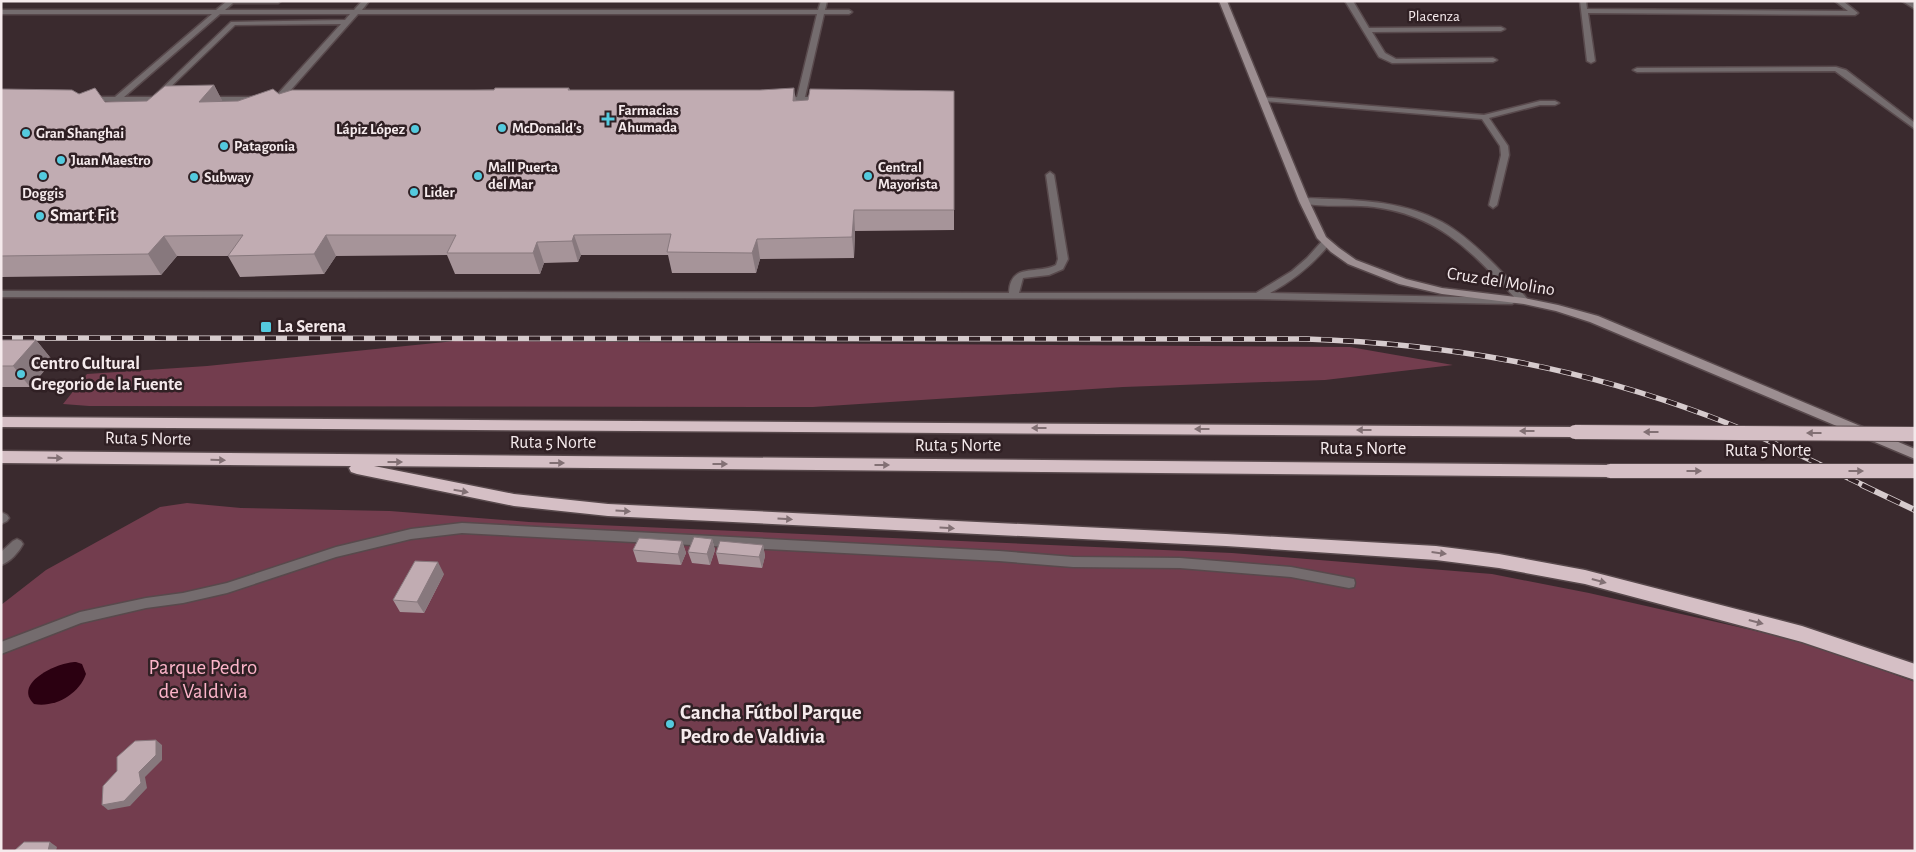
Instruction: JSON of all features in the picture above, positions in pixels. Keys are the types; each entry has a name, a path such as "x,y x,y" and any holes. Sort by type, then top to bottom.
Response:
{"highway":[{"name":"Ruta 5 Norte","path":"1,422 1915,434"},
{"name":"Ruta 5 Norte","path":"3,459 1610,471 1915,471"},
{"path":"328,461 453,490 514,500 608,510 1226,540 1436,553 1586,577 1802,634 1915,672"}],"street":[{"name":"Cruz del Molino","path":"1223,1 1304,201 1322,238 1352,262 1403,282 1442,291 1524,301 1558,308 1626,332 1915,454"},
{"path":"1349,1 1382,55 1395,61 1493,60"},
{"path":"1906,1 1915,7"},
{"name":"Placenza","path":"1367,30 1501,29"}],"lane":[{"path":"118,98 230,1 278,1"},
{"path":"278,99 366,1"},
{"path":"747,11 750,1"},
{"path":"800,100 824,1"},
{"path":"1583,1 1591,61"},
{"path":"1584,11 1855,13 1838,1"},
{"path":"1,12 849,12"},
{"path":"153,99 233,24 347,22"},
{"path":"1637,70 1836,69 1843,72 1915,127"},
{"path":"83,98 171,99"},
{"path":"1263,98 1484,118 1540,102 1555,103"},
{"path":"197,99 288,99"},
{"path":"775,100 827,99"},
{"path":"1484,118 1504,146 1504,155 1492,205"},
{"path":"1014,296 1013,283 1017,277 1026,273 1049,272 1060,267 1063,259 1050,175"},
{"path":"1304,201 1376,204 1400,209 1439,224 1458,238 1524,301"},
{"path":"1257,296 1289,279 1310,263 1326,242"},
{"path":"1,294 1257,296 1524,301"},
{"path":"1,417 42,422"},
{"path":"1,648 80,618 227,588 336,552 412,534 462,528 999,556 1073,562 1180,563 1291,572 1349,583"},
{"path":"1,560 17,544"}],"green space":[{"path":"455,341 1350,347 1453,365 1325,380 1123,387 813,407 89,406 63,404 87,374 207,366"},
{"name":"Parque Pedro de Valdivia","path":"187,503 241,508 390,511 529,522 1232,553 1492,574 1589,593 1808,643 1915,682 1915,851 1,851 1,605 46,570 160,507"}],"shaded area":[{"path":"76,662 82,664 86,674 78,688 58,702 42,705 34,704 29,696 29,689 33,681 49,670"}],"building":[{"name":"Mall Puerta del Mar","path":"214,85 199,102 238,101 273,89 279,94 292,90 569,88 568,90 760,90 794,88 793,101 808,100 810,89 954,91 954,210 854,210 852,237 757,239 752,253 667,252 671,234 574,235 572,241 537,242 533,253 447,253 456,235 326,235 314,254 228,256 243,235 164,236 148,254 1,256 1,89 72,90 79,94 95,88 105,102 147,101 165,86"},
{"path":"1,340 36,340 13,366 1,366"},
{"path":"694,537 712,539 707,554 688,552"},
{"path":"639,538 682,541 678,554 633,550"},
{"path":"720,541 763,545 759,557 716,553"},
{"path":"415,561 438,562 417,602 393,600"},
{"path":"156,740 156,755 139,772 141,783 124,801 102,805 103,786 117,771 117,757 135,741"},
{"path":"24,842 50,842 48,851 14,851"}],"railway":[{"path":"1,338 1307,339 1410,346 1510,360 1608,383 1657,398 1746,431 1865,486"},
{"path":"1862,485 1915,510"}],"place":[{"name":"Farmacias Ahumada","path":"608,119"},
{"name":"McDonald's","path":"502,128"},
{"name":"Lápiz López","path":"415,129"},
{"name":"Gran Shanghai","path":"26,133"},
{"name":"Patagonia","path":"224,146"},
{"name":"Juan Maestro","path":"61,160"},
{"name":"Doggis","path":"43,176"},
{"name":"Mall Puerta del Mar","path":"478,176"},
{"name":"Central Mayorista","path":"868,176"},
{"name":"Subway","path":"194,177"},
{"name":"Lider","path":"414,192"},
{"name":"Smart Fit","path":"40,216"},
{"name":"La Serena","path":"266,327"},
{"name":"Centro Cultural Gregorio de la Fuente","path":"21,374"},
{"name":"Cancha Fútbol Parque Pedro de Valdivia","path":"670,724"}]}
